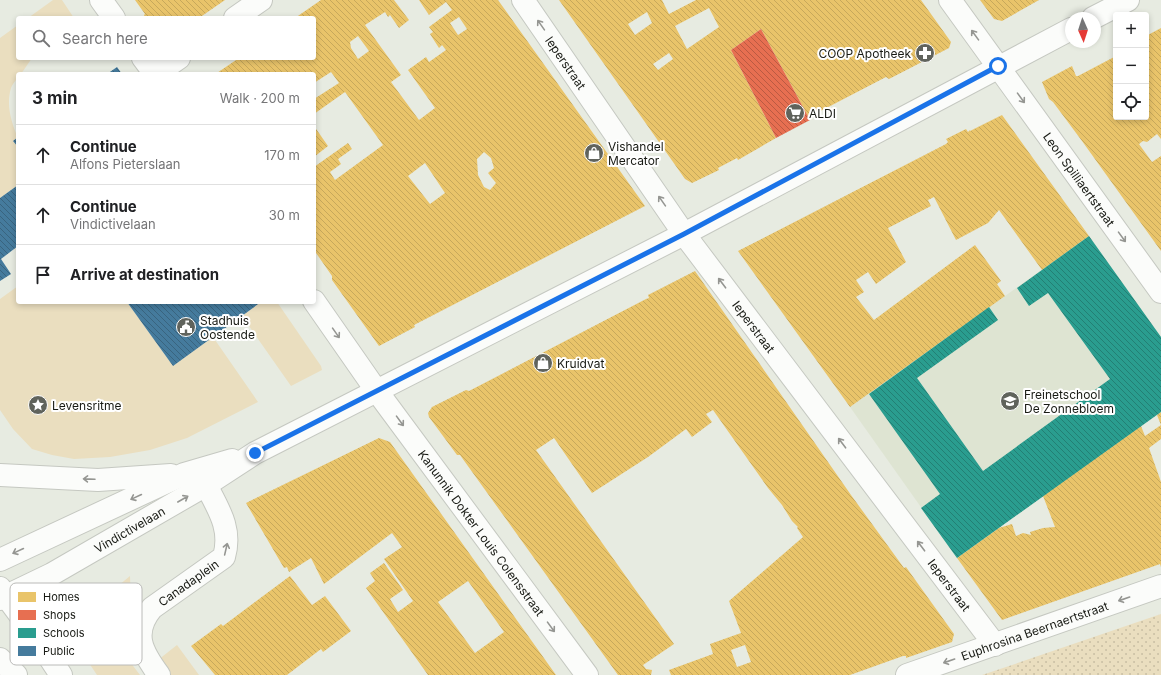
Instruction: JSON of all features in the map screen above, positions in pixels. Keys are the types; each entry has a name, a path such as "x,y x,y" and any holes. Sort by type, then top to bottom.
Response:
{"street":[{"path":"101,0 113,16"},
{"path":"238,16 261,0"},
{"name":"Ieperstraat","path":"523,0 684,234 995,644"},
{"name":"Leon Spilliaertstraat","path":"950,0 1161,292"},
{"path":"1101,14 1128,0"},
{"name":"Vindictivelaan","path":"30,583 52,574 206,485 255,453 684,234 998,66 1065,32"},
{"path":"145,60 154,72"},
{"path":"159,72 176,60"},
{"name":"Kanunnik Dokter Louis Colensstraat","path":"316,304 376,390 587,675"},
{"name":"Vindictivelaan","path":"0,560 184,474 255,453"},
{"path":"0,476 98,480 184,474"},
{"name":"Canadaplein","path":"142,622 144,616 152,608 224,558 228,544 224,521 206,485"},
{"name":"Euphrosina Beernaertstraat","path":"907,675 1161,586"},
{"path":"2,594 10,605"},
{"name":"Canadaplein","path":"142,646 147,658 159,675"},
{"path":"0,659 16,675"},
{"path":"54,665 61,675"}],"shaded area":[{"path":"53,0 62,0 73,16 31,16"},
{"path":"16,26 16,60 31,60 22,72 16,72 16,80 11,88 9,101 10,113 16,133 16,139 13,141 16,145 16,186 0,198 0,38"},
{"name":"Freinetschool De Zonnebloem","path":"1089,236 1161,337 1161,412 957,558 850,407"},
{"path":"16,287 16,304 128,304 173,366 213,337 258,402 187,438 150,450 110,457 74,459 52,455 32,449 13,429 0,410 0,299"},
{"path":"258,304 278,304 321,366 322,370 291,386 242,316"},
{"path":"130,576 130,583 122,583"},
{"path":"1161,614 1161,675 982,675 1006,667"},
{"path":"177,645 199,675 170,675 158,660"},
{"path":"90,665 132,665 140,675 97,675"}],"building: Homes":[{"path":"135,0 225,0 202,16 144,16 145,14"},
{"path":"321,0 394,0 409,20 399,28 390,15 388,17 385,12 365,25 401,75 391,82 419,120 435,108 408,70 426,57 429,62 446,50 442,45 439,48 430,34 433,32 429,27 452,10 446,2 429,15 419,0 498,0 645,206 414,325 415,327 379,346 332,280 332,276 316,253 316,166 348,143 352,149 338,159 341,164 330,172 335,180 383,145 345,92 316,113 316,98 339,83 331,72 316,82 316,72 218,72 236,60 316,60 316,16 298,16","holes":["459,17 467,29 458,35 450,23","358,36 369,51 358,59 351,48 350,42","484,152 491,158 494,168 488,173 496,183 490,190 484,187 478,175 477,159","425,163 445,193 430,204 408,176"]},
{"path":"559,0 662,0 669,14 696,0 921,0 951,42 949,48 889,79 886,77 811,116 812,119 810,120 761,29 731,50 776,138 738,160 737,158 718,168 719,170 692,183 685,179","holes":["709,8 719,27 687,49 675,26","647,12 652,23 635,35 628,24","669,53 673,59 658,70 653,64"]},
{"path":"980,0 1039,0 1002,21 994,19"},
{"path":"1161,28 1161,139 1157,134 1147,142 1143,141 1139,144 1152,162 1161,156 1161,251 1082,141 1053,102 1049,99 1042,82 1072,66 1076,76 1078,76 1113,58 1113,120 1149,120 1149,34"},
{"path":"1002,115 1089,236 1042,270 999,210 988,223 956,240 934,197 928,200 931,206 888,228 906,262 876,284 868,272 856,280 864,292 856,297 874,320 975,245 1001,281 997,284 1005,296 850,407 738,251 946,144 948,142 946,139 966,129 968,132"},
{"path":"316,129 328,146 316,155"},
{"path":"695,271 851,495 904,568 906,567 954,634 952,642 906,658 906,656 903,656 850,675 671,675 669,670 713,654 710,644 741,633 729,601 803,537 797,528 798,527 768,488 713,410 706,414 712,422 692,437 686,429 648,457 592,493 554,438 536,450 674,644 643,665 646,669 652,670 651,675 618,675 460,455 457,455 429,417 428,413 432,407 466,390 469,391 649,298 648,295","holes":["745,645 751,662 737,667 731,650"]},
{"path":"1161,412 1161,425 1157,415"},
{"path":"1161,425 1161,439 1149,448 1161,482 1161,567 1160,564 1002,620 957,558 999,528 1012,524 1016,536 1023,533 1031,535 1030,532 1043,528 1055,527 1043,496 1141,426 1145,436"},
{"path":"379,438 390,442 556,675 428,675 366,588 375,581 370,573 384,563 403,590 390,599 398,612 413,601 384,559 402,547 392,533 324,584 311,558 289,572 287,567 284,568 246,503","holes":["468,581 504,632 475,653 438,602"]},
{"path":"290,576 312,605 325,596 351,631 323,652 321,649 287,675 215,675 191,646 221,624 223,626"}],"building: Shops":[{"path":"761,29 810,120 776,138 731,50"}],"building: Schools":[{"name":"Freinetschool De Zonnebloem","path":"1089,236 1161,337 1161,412 957,558 921,508 940,494 869,394 989,307 998,320 917,378 983,471 1110,379 1048,293 1029,306 1017,288"}],"building: Public":[{"path":"117,67 121,72 110,72"},
{"path":"16,186 16,248 1,259 11,274 0,281 0,198"},
{"name":"Stadhuis Oostende","path":"128,304 258,304 173,366"}],"place":[{"name":"COOP Apotheek","path":"925,53"},
{"name":"ALDI","path":"795,113"},
{"name":"Vishandel Mercator","path":"594,153"},
{"name":"Stadhuis Oostende","path":"186,327"},
{"name":"Kruidvat","path":"543,363"},
{"name":"Freinetschool De Zonnebloem","path":"1010,401"},
{"name":"Levensritme","path":"38,405"}],"route":[{"path":"255,453 684,234 998,66"}]}
